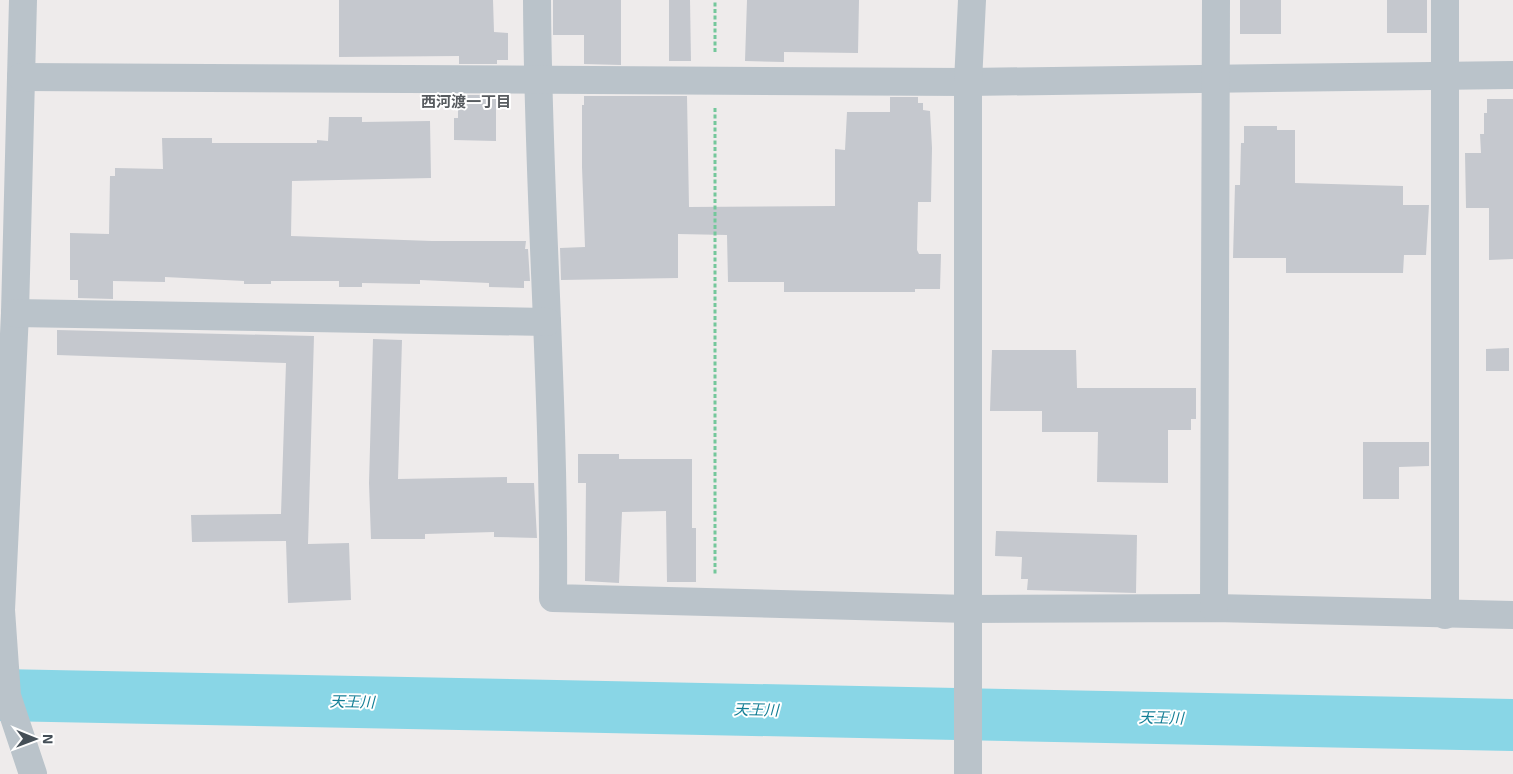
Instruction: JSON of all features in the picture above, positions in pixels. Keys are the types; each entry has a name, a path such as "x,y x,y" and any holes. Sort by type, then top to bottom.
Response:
{"street":[{"path":"23,0 15,313 1,610 7,696 33,774"},
{"path":"536,0 537,80 554,488 553,598 968,609 1214,608 1444,615 1513,615"},
{"path":"968,774 968,82 972,0"},
{"path":"1214,608 1216,0"},
{"path":"1444,615 1445,0"},
{"path":"21,76 968,82 1216,77 1513,75"},
{"path":"15,313 547,322"}],"path":[{"path":"715,0 715,602"}],"building":[{"path":"339,0 493,0 494,32 508,33 508,60 497,60 497,64 459,64 459,56 339,57"},
{"path":"553,0 621,0 621,65 584,64 584,35 553,35"},
{"path":"669,0 690,0 691,61 669,61"},
{"path":"747,0 859,0 858,53 784,52 784,62 745,61"},
{"path":"1240,0 1281,0 1281,34 1240,34"},
{"path":"1387,0 1427,0 1427,33 1387,33"},
{"path":"458,95 496,95 496,141 454,140 454,118 458,118"},
{"path":"584,96 687,96 689,207 835,206 835,149 845,150 847,112 890,112 890,97 918,97 918,103 923,103 923,110 930,111 932,148 931,202 918,202 917,250 919,254 941,254 940,289 915,289 915,292 784,292 784,282 728,282 727,235 678,234 678,278 561,280 560,248 585,247 582,167 582,105 584,105"},
{"path":"1487,99 1513,99 1513,259 1489,260 1489,208 1466,208 1465,153 1481,153 1480,134 1484,134 1484,113 1487,113"},
{"path":"329,117 362,117 362,122 430,121 431,178 292,181 291,236 432,241 526,241 525,249 528,249 530,281 524,281 524,288 489,287 489,283 420,280 420,284 362,283 362,287 339,287 339,281 271,281 271,284 244,284 244,281 165,277 165,282 113,281 113,299 78,298 78,280 70,280 70,233 109,234 110,176 115,176 115,168 163,169 162,138 212,138 212,143 317,143 317,140 328,141"},
{"path":"1244,126 1277,126 1277,130 1295,130 1295,183 1403,186 1403,205 1429,205 1426,255 1404,255 1403,273 1286,273 1286,258 1233,258 1235,185 1240,185 1241,143 1244,143"},
{"path":"57,330 314,336 308,544 349,543 351,600 288,603 286,541 192,542 191,515 281,514 286,363 57,355"},
{"path":"373,339 402,340 398,479 507,477 507,483 534,483 537,538 494,537 494,532 425,534 425,539 371,539 369,483"},
{"path":"1509,348 1509,371 1486,371 1486,349"},
{"path":"992,350 1076,350 1077,388 1196,388 1196,419 1191,419 1191,430 1168,430 1168,483 1097,482 1098,432 1042,432 1042,411 990,411"},
{"path":"1363,442 1429,442 1429,466 1399,467 1399,499 1363,499"},
{"path":"578,454 619,454 619,459 692,459 692,528 696,528 696,582 667,582 666,511 622,512 619,583 585,581 586,483 578,483"},
{"path":"996,531 1137,535 1136,593 1027,590 1028,579 1021,579 1022,557 995,556"}],"waterway":[{"name":"天王川","path":"0,695 1513,725"}],"district":[{"name":"西河渡一丁目","path":"466,102"}]}
